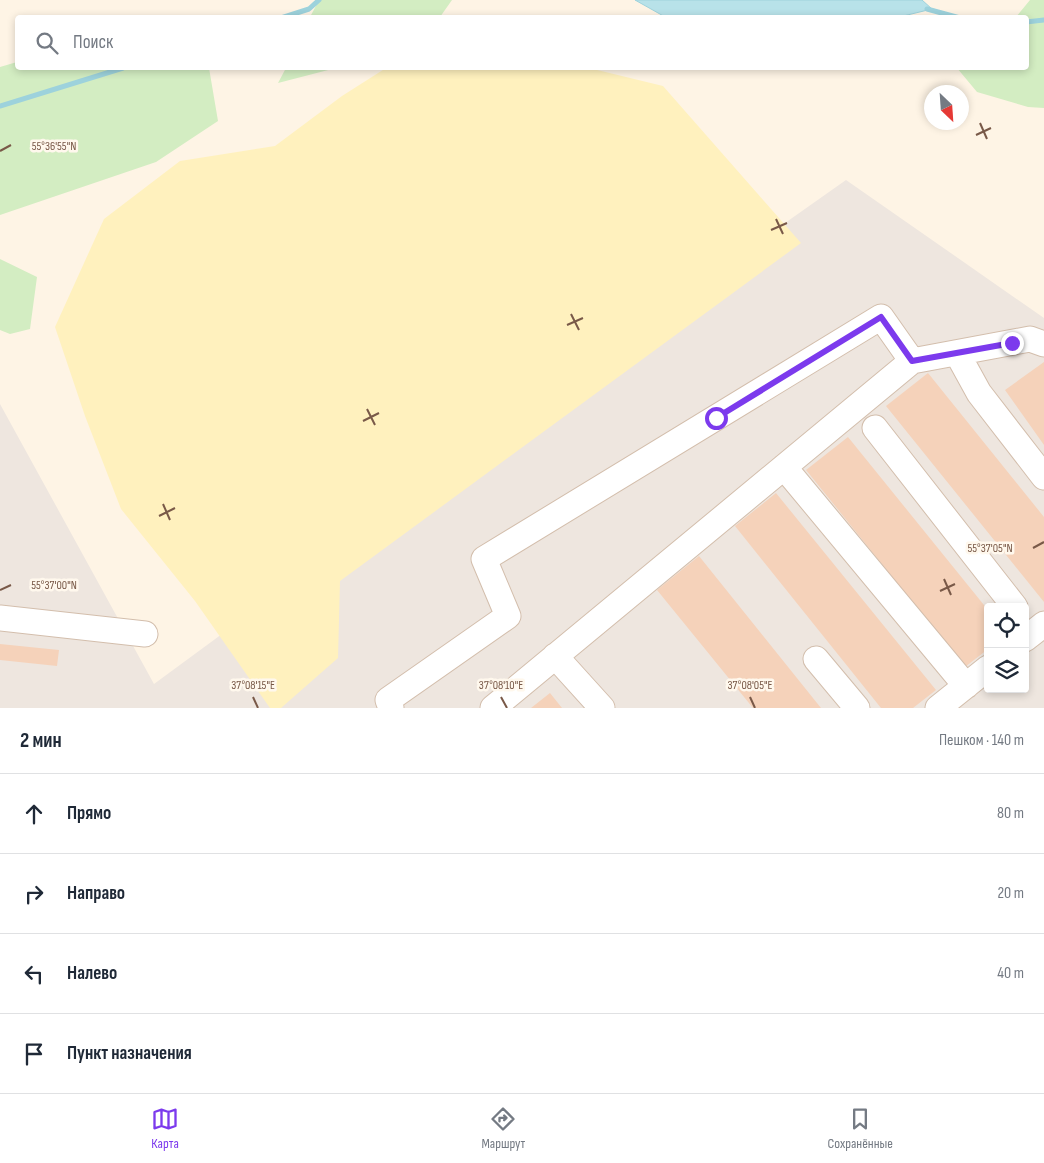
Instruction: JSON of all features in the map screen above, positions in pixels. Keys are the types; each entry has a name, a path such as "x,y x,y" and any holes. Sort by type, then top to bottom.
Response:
{"lane":[{"path":"391,708 388,700 508,616 484,558 881,317 912,361"},
{"path":"493,708 912,361 1030,339 1044,344"},
{"path":"956,353 979,393 1044,477"},
{"path":"875,428 1012,603"},
{"path":"784,466 966,686"},
{"path":"0,618 145,634"},
{"path":"555,656 602,708"},
{"path":"816,659 857,708"},
{"path":"938,708 984,671"}],"shaded area":[{"path":"846,180 1044,318 1044,708 0,708 0,404 154,684 670,304"}],"green space":[{"path":"319,0 452,0 441,15 311,15"},
{"path":"1030,0 1044,0 1044,108 1028,107 977,92 959,70 1029,70 1029,15 1018,15"},
{"path":"15,63 15,70 209,70 218,121 156,162 0,215 0,67"},
{"path":"285,70 328,70 278,83"},
{"path":"0,259 37,277 30,329 10,334 0,330"}],"sand":[{"path":"383,70 597,70 663,86 801,243 340,581 338,658 281,708 270,708 195,601 121,509 85,416 55,327 104,219 180,161 275,146 342,96"}],"water":[{"path":"635,0 922,0 932,9 907,15 662,15"}],"building":[{"path":"1044,362 1044,445 1005,390"},
{"path":"928,373 1044,517 1044,602 886,406"},
{"path":"848,437 984,605 984,652 965,667 806,470"},
{"path":"776,493 936,690 913,708 881,708 735,526"},
{"path":"699,556 821,708 753,708 657,590"},
{"path":"0,644 59,650 57,666 0,660"},
{"path":"550,693 562,708 531,708"}],"waterway":[{"path":"290,15 309,9 319,0"},
{"path":"927,9 949,15"},
{"path":"1029,22 1044,20"},
{"path":"0,106 117,70"}],"route":[{"path":"716,418 881,317 912,361 1012,343"}]}
